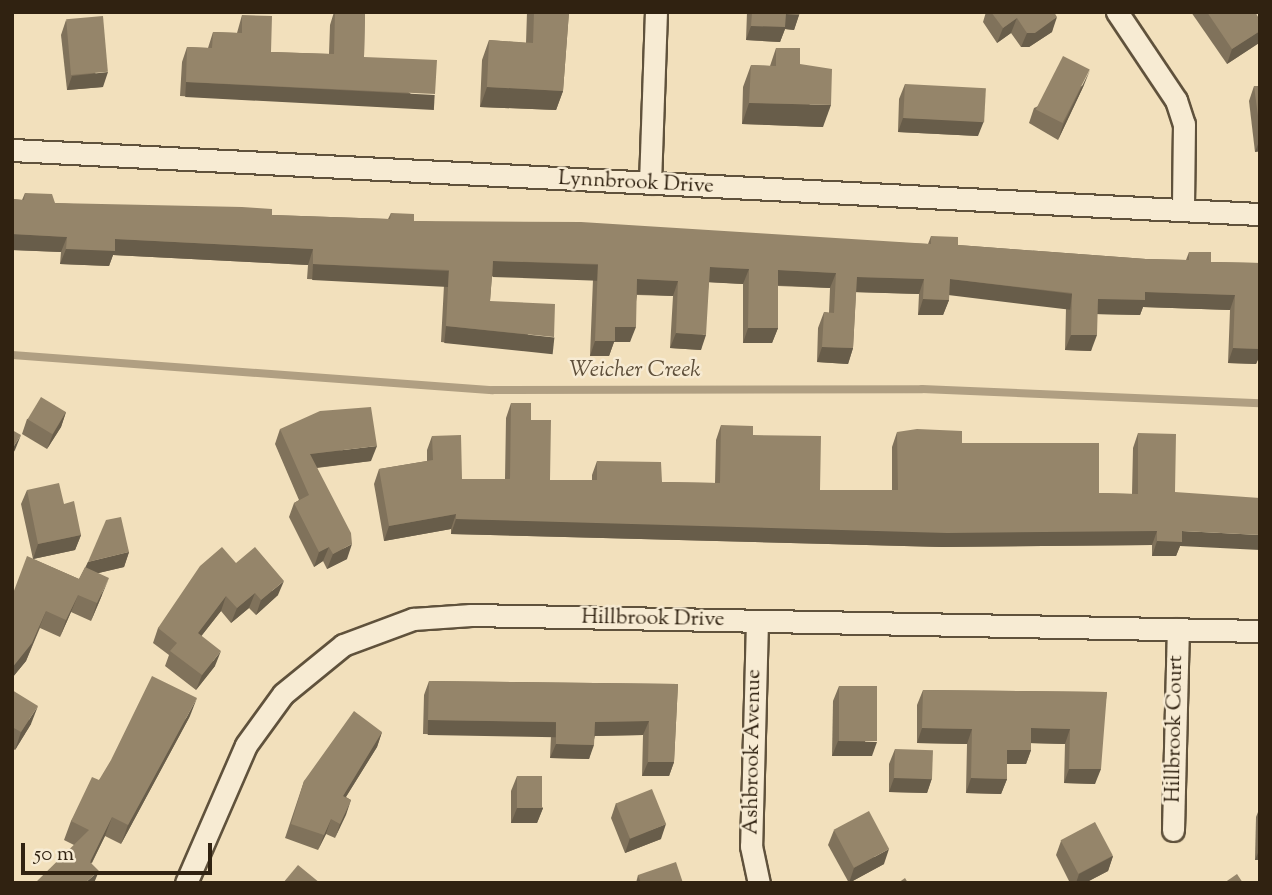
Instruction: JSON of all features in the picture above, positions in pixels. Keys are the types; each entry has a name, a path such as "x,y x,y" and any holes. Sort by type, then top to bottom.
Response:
{"street":[{"path":"650,183 656,12"},
{"path":"1117,12 1176,100 1184,124 1183,210"},
{"name":"Lynnbrook Drive","path":"12,150 1260,214"},
{"name":"Hillbrook Drive","path":"186,883 246,745 283,694 317,662 371,632 412,620 471,615 1260,631"},
{"name":"Ashbrook Avenue","path":"757,621 751,846 759,883"},
{"name":"Hillbrook Court","path":"1173,830 1178,629"}],"building":[{"path":"335,12 365,12 364,57 437,60 435,94 186,82 187,47 212,48 213,32 242,33 242,15 272,16 271,52 334,54"},
{"path":"534,12 569,12 563,91 487,87 489,40 533,43"},
{"path":"752,12 800,12 799,15 786,14 785,27 751,26"},
{"path":"991,12 1054,12 1057,17 1035,33 1027,33 1017,18 1003,28"},
{"path":"1207,12 1255,12 1260,21 1260,31 1232,49"},
{"path":"103,16 108,72 71,75 66,19"},
{"path":"776,48 800,48 800,64 832,69 831,105 749,103 751,65 776,66"},
{"path":"1063,56 1090,70 1062,123 1036,109"},
{"path":"905,84 986,88 984,122 903,118"},
{"path":"1254,86 1260,86 1260,131"},
{"path":"25,193 52,194 55,203 242,207 272,209 272,215 390,219 391,213 414,214 414,221 581,222 931,244 931,236 958,237 958,245 1146,259 1189,260 1189,252 1211,252 1211,262 1260,263 1260,349 1233,348 1235,295 1145,292 1145,300 1098,299 1097,335 1071,335 1072,293 950,279 949,300 923,299 924,279 857,277 853,348 822,347 824,312 834,313 836,273 778,270 778,328 748,328 749,269 710,267 706,335 676,333 678,281 637,279 636,327 615,327 615,341 595,341 598,264 493,261 490,301 555,304 554,337 446,326 449,270 313,264 313,249 115,239 115,251 66,249 67,237 12,234 12,199 24,200"},
{"path":"41,397 66,412 52,434 28,419"},
{"path":"511,403 531,403 531,420 551,420 550,480 597,480 597,461 661,462 662,482 720,483 721,425 753,426 753,435 821,436 820,490 898,490 897,432 917,429 962,431 962,443 1099,443 1099,493 1138,494 1138,433 1176,434 1175,492 1260,498 1260,535 1182,531 1182,542 1157,541 1157,531 947,533 456,519 456,514 389,526 379,469 433,460 432,436 461,435 462,479 510,479"},
{"path":"371,407 377,446 310,454 351,533 352,544 333,554 329,547 319,552 294,503 309,495 280,429 320,411"},
{"path":"12,430 21,435 12,449"},
{"path":"59,483 64,504 74,501 81,535 38,544 27,490"},
{"path":"121,517 129,552 88,562 106,520"},
{"path":"222,547 236,563 255,547 284,581 261,600 255,593 237,608 226,596 198,633 221,651 202,675 170,651 177,643 158,628 200,566"},
{"path":"27,556 79,579 85,567 109,578 97,603 78,595 66,620 46,611 32,643 12,668 12,596"},
{"path":"152,676 197,698 128,825 112,817 90,862 99,871 85,883 35,883 89,830 71,821 92,777 99,780 111,760"},
{"path":"429,681 678,684 674,762 648,762 649,721 595,722 594,745 556,744 556,722 428,720"},
{"path":"839,686 877,686 877,741 839,741"},
{"path":"12,690 38,706 21,732 12,727"},
{"path":"923,690 1107,692 1101,769 1069,769 1070,729 1031,728 1031,750 1007,750 1007,779 971,778 972,729 922,728"},
{"path":"354,711 382,732 343,796 351,800 340,824 331,819 324,835 291,824 304,781"},
{"path":"895,749 933,750 932,779 894,778"},
{"path":"517,776 542,776 542,808 517,808"},
{"path":"652,789 666,824 630,839 616,804"},
{"path":"869,811 889,849 854,868 834,830"},
{"path":"1095,822 1113,856 1078,874 1061,840"},
{"path":"676,862 683,883 641,883 638,875"},
{"path":"298,865 320,883 283,883"},
{"path":"1237,874 1243,883 1224,883"}],"waterway":[{"name":"Weicher Creek","path":"12,355 493,390 922,389 1260,403"}]}
